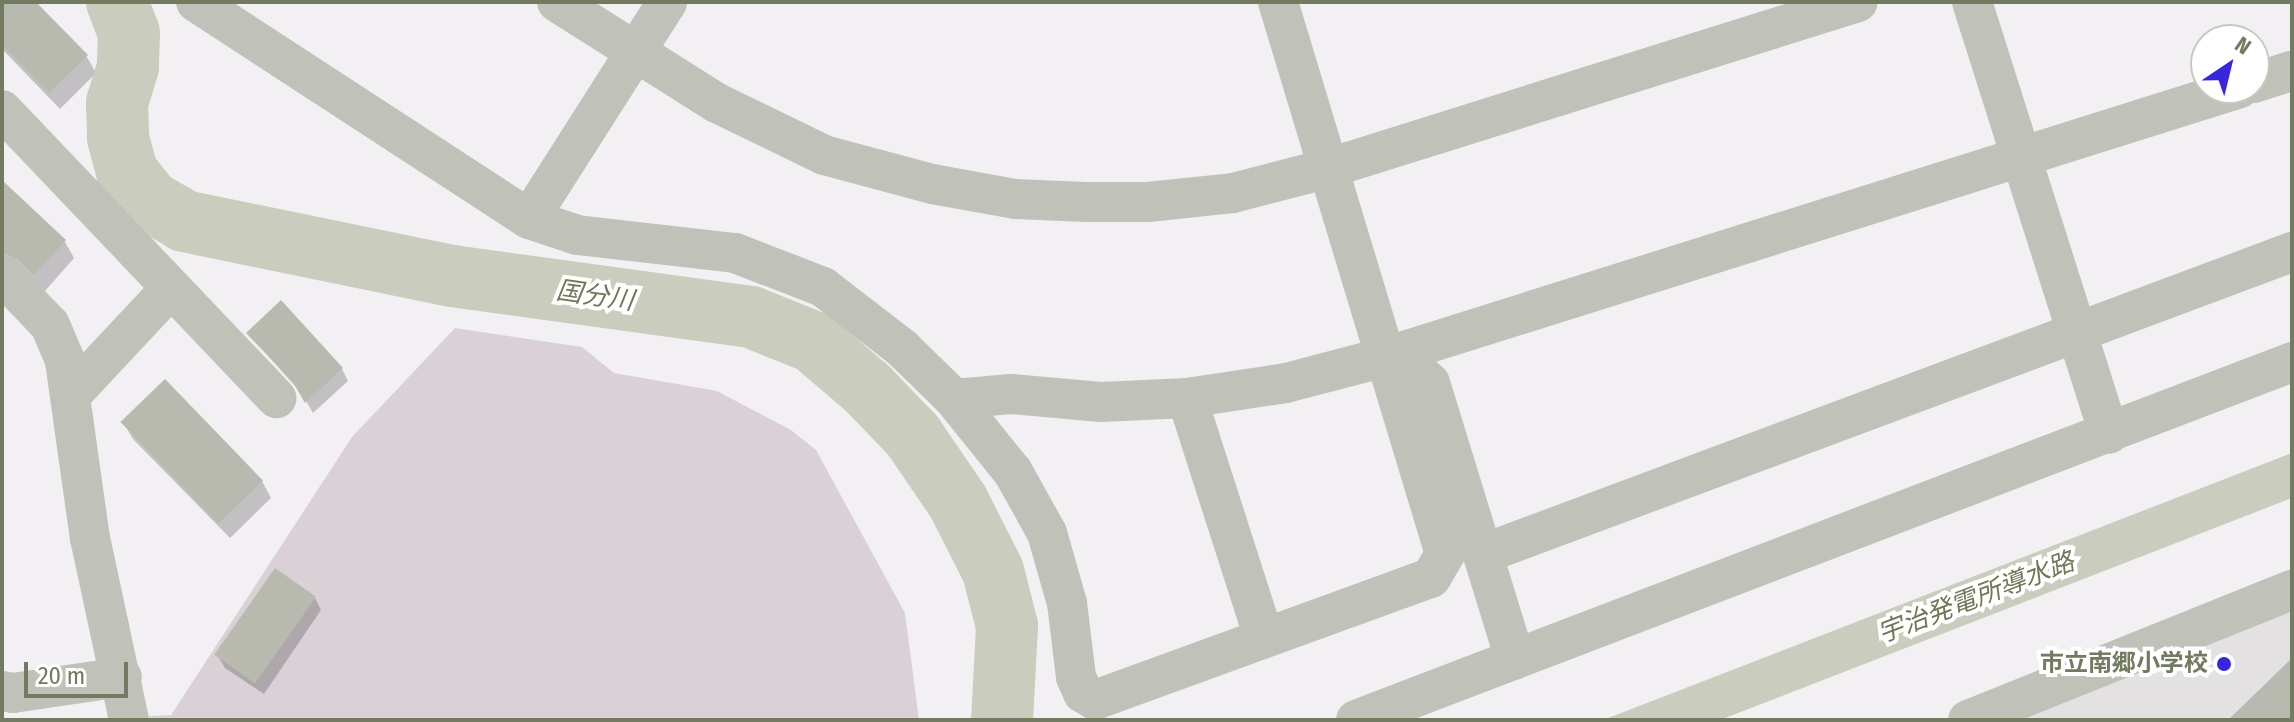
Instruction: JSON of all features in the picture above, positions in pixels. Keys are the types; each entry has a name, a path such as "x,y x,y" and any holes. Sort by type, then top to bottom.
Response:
{"street":[{"path":"196,2 529,219 577,235 735,253 823,287 902,348 954,399 1013,472 1047,533 1067,603 1076,677 1083,693 1095,700 1431,578 1445,554 1278,2"},
{"path":"557,2 717,103 824,155 932,184 1015,199 1148,202 1233,193 1329,168 1858,2"},
{"path":"529,219 667,2"},
{"path":"1972,2 2109,434"},
{"path":"2270,78 2292,71"},
{"path":"954,399 1011,394 1101,402 1187,398 1286,383 1385,357 2190,104"},
{"path":"2,110 276,398"},
{"path":"1483,554 2292,252"},
{"path":"2,275 50,325 65,361 90,538 129,720"},
{"path":"70,396 171,288"},
{"path":"1385,357 1411,366 1430,383 1515,659"},
{"path":"1356,720 2292,362"},
{"path":"1187,398 1264,638"},
{"path":"1968,720 2292,590"},
{"path":"2,691 13,693 122,677"}],"shaded area":[{"path":"455,328 582,347 614,373 717,391 791,430 816,450 905,613 919,720 150,720 149,716 171,715 352,437"},
{"name":"市立南郷小学校","path":"2292,608 2292,720 2018,720"}],"water":[{"name":"宇治発電所導水路","path":"2292,453 2292,498 1720,720 1603,720"}],"building":[{"path":"2,2 36,2 88,55 49,93 2,45"},
{"path":"2,180 66,240 34,275 18,259 2,252"},
{"path":"281,300 343,368 305,403 293,382 246,333"},
{"path":"165,379 263,480 218,523 120,422"},
{"path":"275,568 316,597 255,684 214,655"},
{"path":"2292,658 2292,720 2228,720"}],"waterway":[{"name":"国分川","path":"117,2 129,33 128,67 117,103 118,138 127,172 150,201 184,221 452,276 751,317 813,342 868,389 913,436 958,502 993,571 1007,626 1002,720"}],"place":[{"name":"市立南郷小学校","path":"2224,664"}]}
